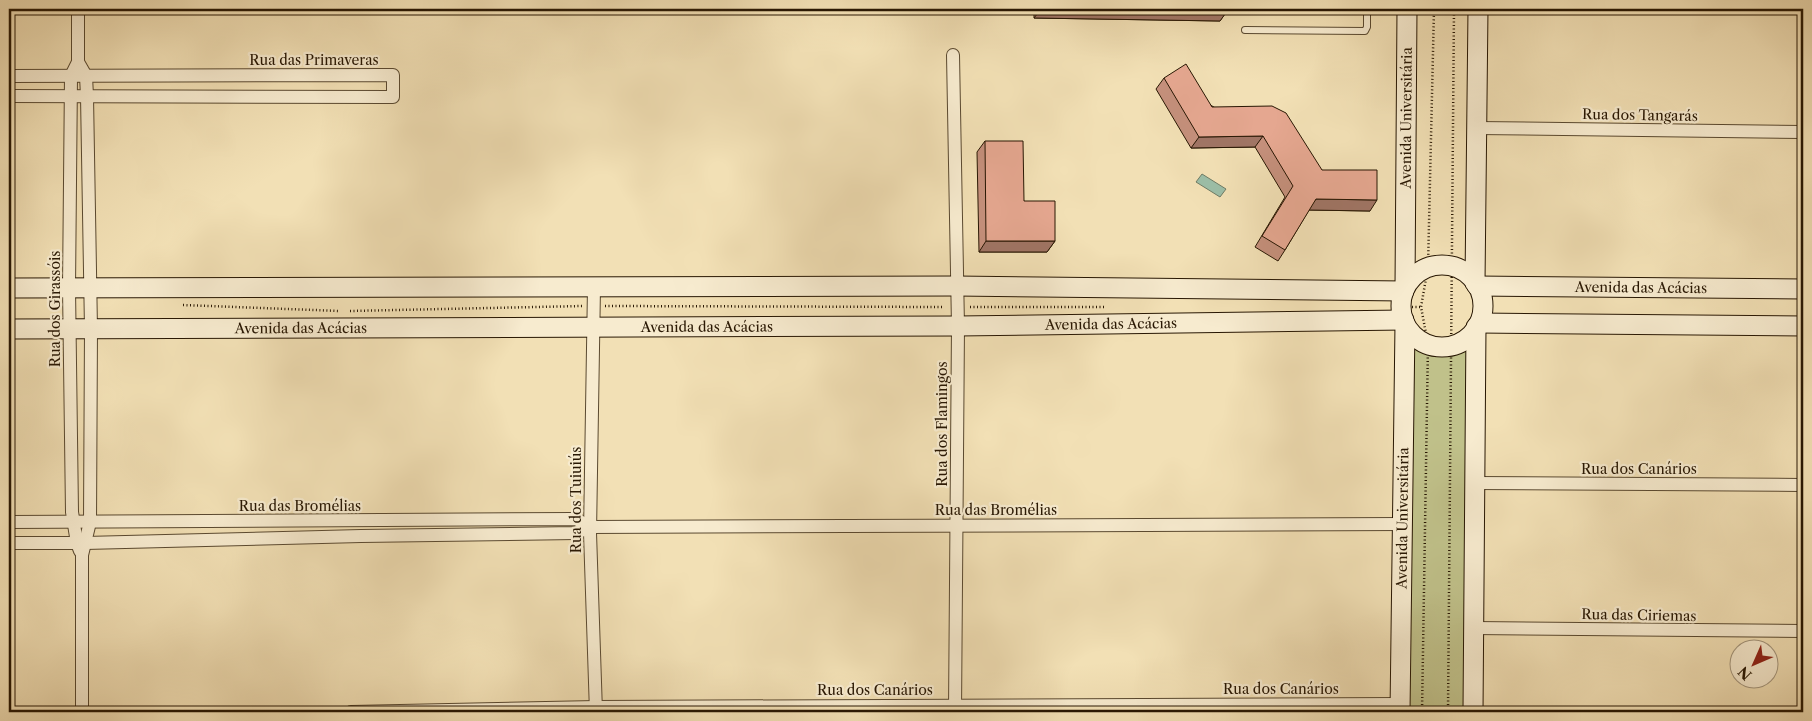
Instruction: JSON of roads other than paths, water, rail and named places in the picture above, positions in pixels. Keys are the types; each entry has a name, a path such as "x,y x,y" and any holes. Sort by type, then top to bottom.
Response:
{"street":[{"name":"Rua dos Girassóis","path":"78,9 78,62 71,76 69,288 72,522 81,547 82,712"},
{"name":"Avenida Universitária","path":"1400,708 1406,9"},
{"path":"1473,712 1478,325 1482,304 1476,285 1478,9"},
{"name":"Rua dos Flamingos","path":"953,55 958,326 955,708"},
{"name":"Rua dos Girassóis","path":"78,62 86,76 90,288 90,522 81,547"},
{"name":"Rua das Primaveras","path":"9,76 393,75 393,96 9,96"},
{"name":"Rua dos Tangarás","path":"1477,128 1803,132"},
{"path":"1476,285 1466,273 1442,265 1428,267 1415,275 1404,306 1411,333 1428,344 1436,346 1451,345 1464,340 1478,325 1803,326"},
{"name":"Avenida das Acácias","path":"1476,285 1803,290"},
{"path":"9,288 594,297 956,286 1404,306"},
{"name":"Rua dos Tuiuiús","path":"594,297 590,527 596,710"},
{"name":"Avenida das Acácias","path":"9,329 958,326 1404,306"},
{"name":"Rua dos Canários","path":"1475,483 1803,485"},
{"name":"Rua das Bromélias","path":"9,522 576,519 590,527"},
{"name":"Rua das Bromélias","path":"9,543 81,547 361,536 576,533 590,527 1402,524"},
{"name":"Rua das Ciriemas","path":"1474,628 1803,631"},
{"name":"Rua dos Canários","path":"351,712 955,708 1400,708"}],"lane":[{"path":"1245,30 1365,31 1367,27 1367,9"}]}
